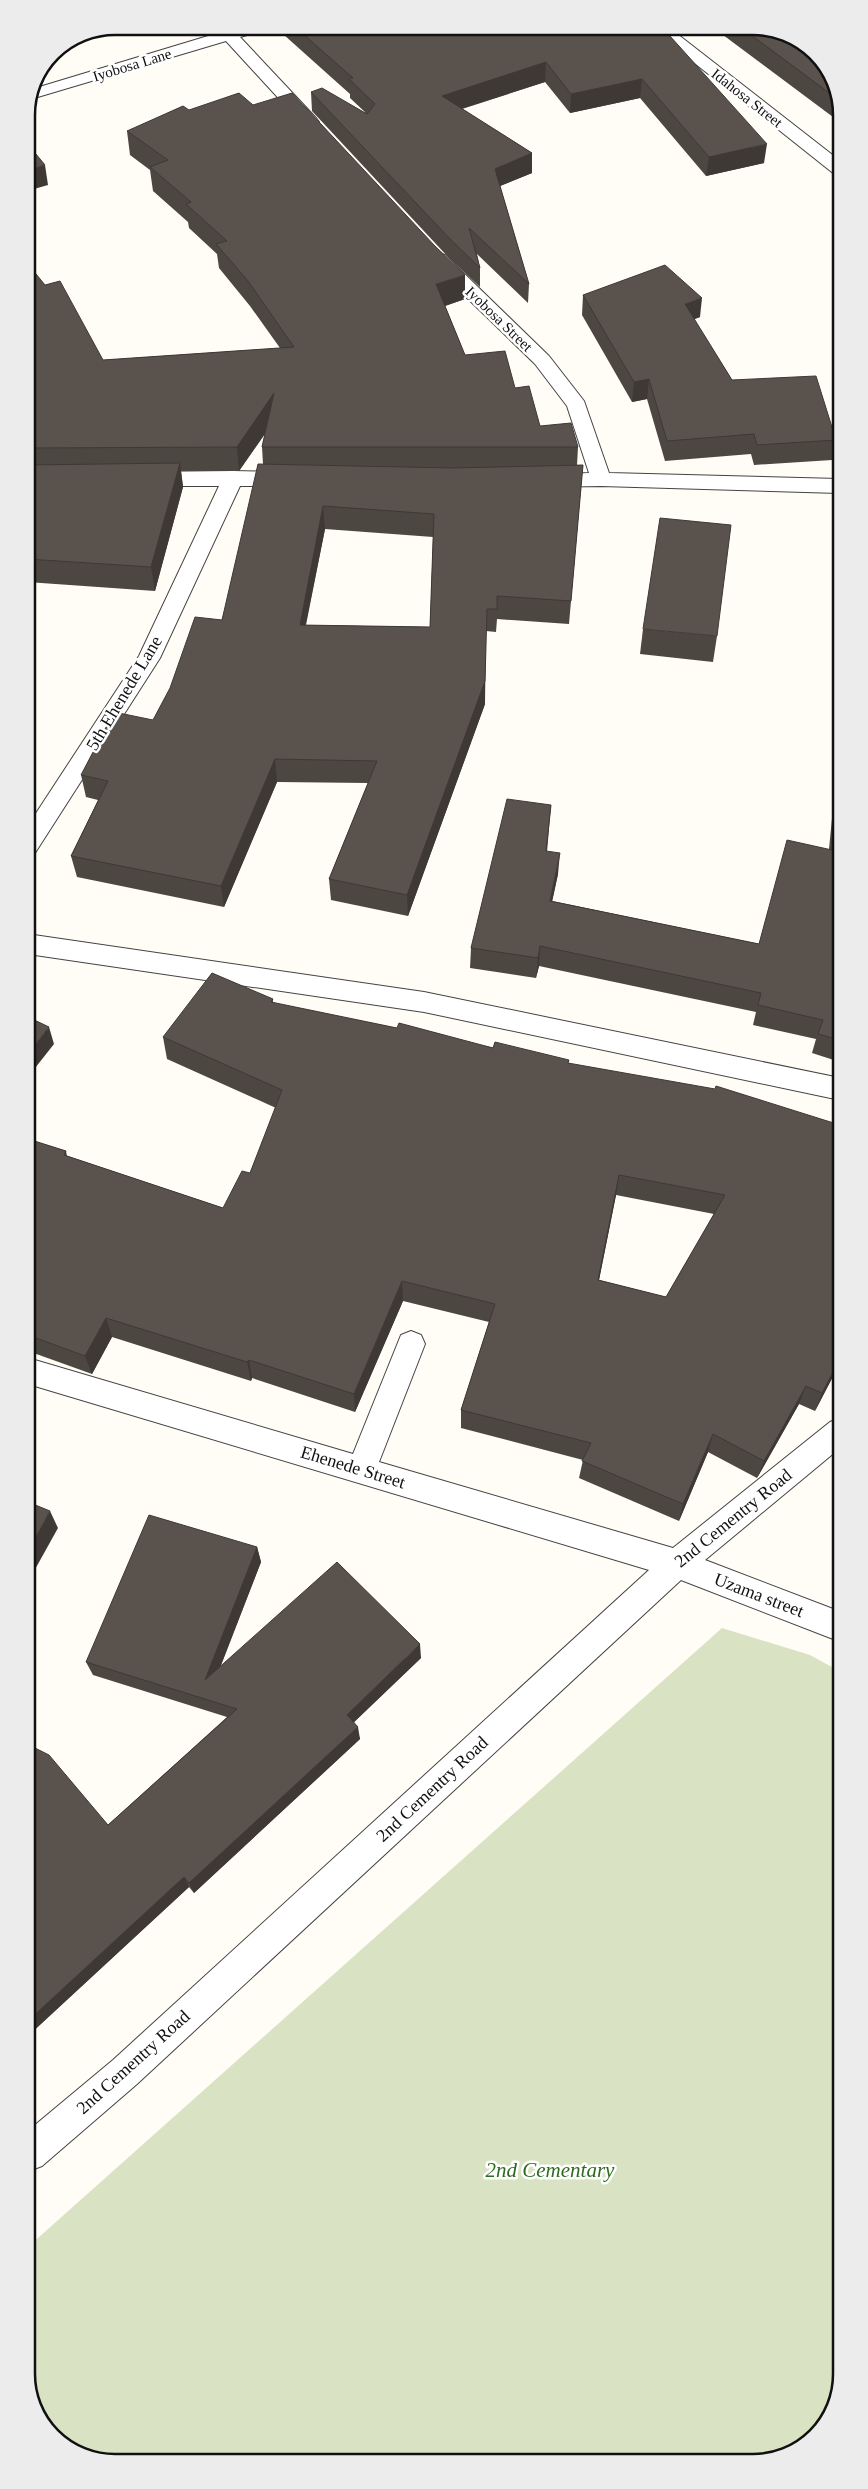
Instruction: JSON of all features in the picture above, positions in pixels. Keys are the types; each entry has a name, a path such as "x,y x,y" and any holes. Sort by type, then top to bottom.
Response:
{"street":[{"name":"Iyobosa Lane","path":"39,92 213,35"},
{"path":"229,35 323,135"},
{"name":"Idahosa Street","path":"668,35 833,164"},
{"name":"Iyobosa Street","path":"429,250 542,360 577,405 601,478"},
{"path":"125,479 233,478 313,480"},
{"name":"5th Ehenede Lane","path":"35,835 149,658 233,478"},
{"path":"522,480 601,478 833,486"},
{"path":"35,945 424,1002 833,1088"},
{"path":"360,1470 411,1344"},
{"name":"Ehenede Street","path":"35,1373 677,1564"},
{"name":"2nd Cementry Road","path":"35,2148 125,2072 677,1564 833,1436"},
{"name":"Uzama street","path":"677,1564 833,1624"}],"green space":[{"name":"2nd Cementary","path":"722,1628 810,1655 833,1668 833,2374 829,2400 825,2409 817,2423 798,2441 774,2451 753,2454 110,2454 99,2452 84,2448 62,2434 51,2423 41,2405 35,2374 35,2241"}],"building":[{"path":"304,35 669,35 767,144 709,157 642,79 571,94 546,62 442,96 532,153 495,169 529,284 469,228 480,268 450,239 311,92 322,88 367,114 375,104 349,79 353,78"},
{"path":"751,35 784,41 802,51 820,70 830,93"},
{"path":"239,93 253,105 292,93 434,245 465,275 436,284 465,355 505,351 515,388 529,386 540,426 571,423 578,447 262,447 274,393 237,447 35,448 35,273 45,285 60,281 103,360 294,347 248,281 216,244 227,241 186,204 191,202 150,167 168,160 127,131 183,106 189,110"},
{"path":"35,153 45,165 35,168"},
{"path":"665,265 702,298 685,304 732,380 816,376 833,430 833,440 757,445 754,434 667,441 649,379 634,382 583,295"},
{"path":"180,463 151,567 35,560 35,465"},
{"path":"258,464 453,468 583,465 571,601 497,596 497,609 487,609 485,681 407,895 329,879 377,761 275,759 221,886 71,856 108,781 81,775 114,712 153,720 170,688 195,617 222,620","holes":["323,506 434,514 430,627 300,625"]},
{"path":"660,518 731,525 717,636 643,629"},
{"path":"507,799 551,805 546,851 560,853 550,901 759,944 787,840 832,850 833,840 833,1038 818,1034 823,1020 758,1005 761,993 540,946 538,958 471,948"},
{"path":"212,973 273,999 271,1002 397,1028 399,1023 493,1048 495,1042 569,1060 568,1063 715,1089 716,1086 833,1123 833,1372 822,1393 806,1386 764,1461 713,1434 683,1504 582,1461 591,1443 461,1410 495,1304 402,1281 354,1394 249,1360 247,1362 106,1318 85,1356 35,1338 35,1141 66,1151 64,1155 223,1208 242,1171 250,1173 282,1090 163,1037","holes":["619,1175 725,1195 666,1297 598,1280"]},
{"path":"35,1020 49,1027 35,1045"},
{"path":"35,1505 50,1511 35,1538"},
{"path":"149,1515 257,1547 205,1680 337,1562 420,1644 347,1715 358,1727 189,1883 184,1877 35,2014 35,1748 49,1755 108,1825 237,1709 86,1662"}]}
